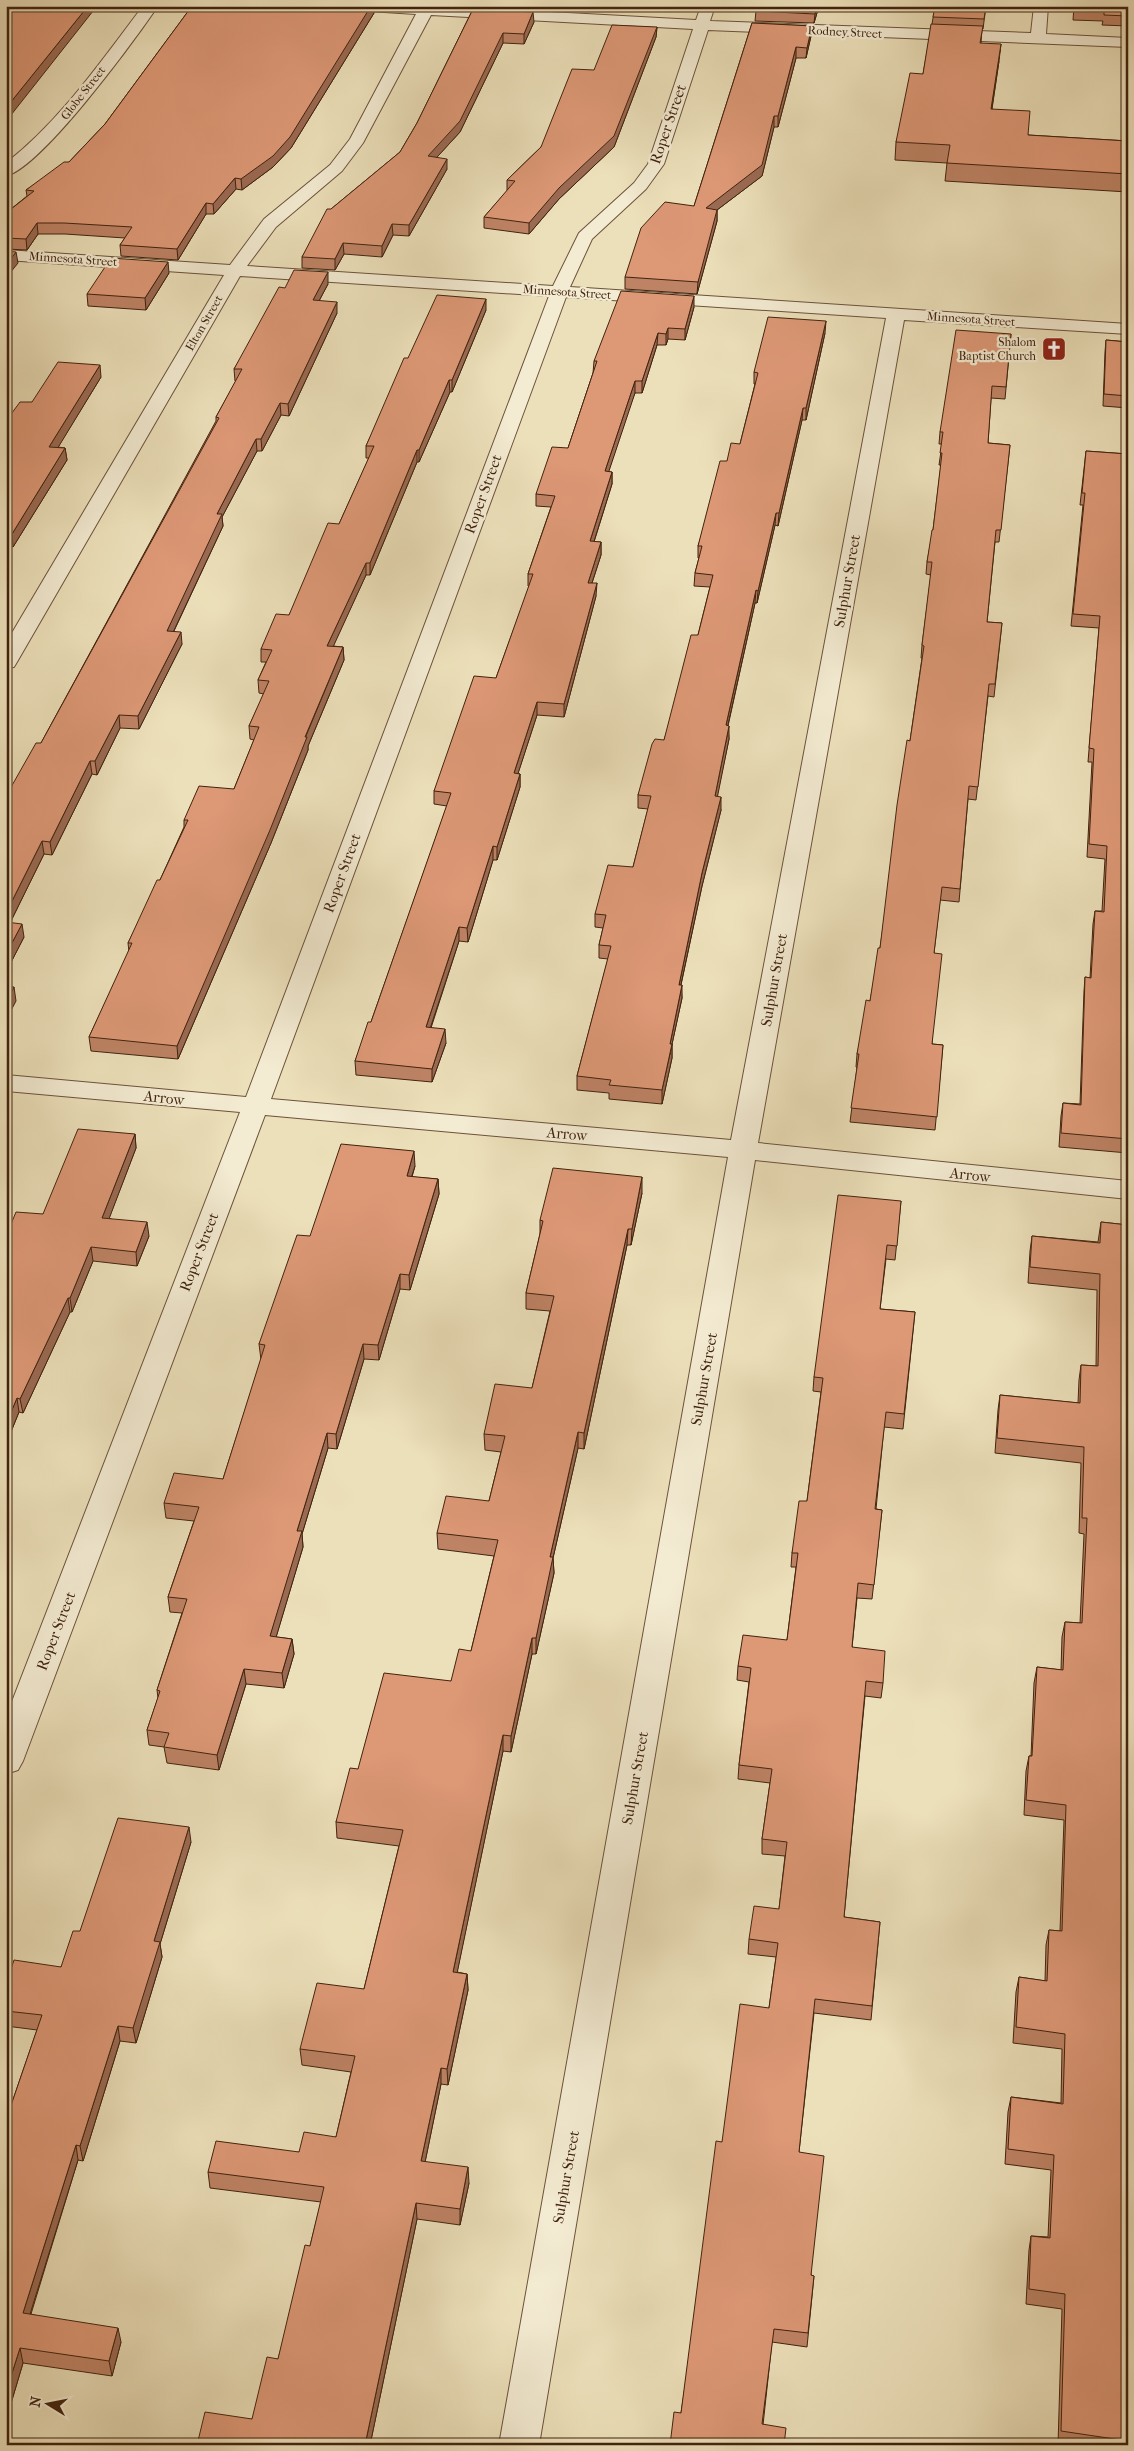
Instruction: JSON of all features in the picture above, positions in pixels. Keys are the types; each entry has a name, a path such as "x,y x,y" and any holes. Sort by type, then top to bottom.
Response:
{"street":[{"name":"Globe Street","path":"6,171 22,160 50,134 151,6"},
{"name":"Rodney Street","path":"352,6 704,16 1128,43"},
{"path":"1038,38 1041,6"},
{"name":"Elton Street","path":"6,662 235,270 270,223 336,168 357,140 427,8"},
{"name":"Roper Street","path":"6,1761 255,1107 559,292 585,237 640,186 656,164 704,16"},
{"name":"Minnesota Street","path":"6,255 1128,329"},
{"name":"Sulphur Street","path":"519,2445 743,1150 896,314"},
{"name":"Arrow","path":"6,1082 255,1107 743,1150 1128,1190"}],"building":[{"path":"6,6 88,6 6,108"},
{"path":"192,6 371,6 290,137 273,156 241,179 235,178 213,204 206,203 177,249 120,245 132,227 37,223 26,239 6,238 6,213 34,191 26,190 64,162 69,162 105,124"},
{"path":"757,6 817,6 815,14 756,11"},
{"path":"935,6 986,6 984,19 933,17"},
{"path":"1074,6 1128,6 1128,16 1104,15 1104,11 1074,10"},
{"path":"473,9 533,12 524,34 503,33 460,121 428,156 447,159 409,225 392,224 382,246 343,243 335,259 302,257 327,209 331,209 400,152 417,123"},
{"path":"752,23 812,26 807,48 796,47 778,116 774,116 762,165 706,208 717,210 698,282 625,277 641,228 665,202 694,206"},
{"path":"931,24 983,26 980,43 1001,44 991,109 1030,111 1028,135 1128,141 1128,174 947,163 950,145 896,142 910,73 923,74"},
{"path":"612,25 657,27 614,136 559,188 529,223 484,217 515,181 507,180 541,147 572,69 594,70"},
{"path":"6,251 16,252 6,265"},
{"path":"111,258 168,262 145,298 87,294"},
{"path":"294,270 328,272 313,300 337,302 288,404 280,403 261,439 256,439 217,514 222,514 167,631 181,632 138,716 119,715 95,761 90,761 50,842 42,841 6,913 6,796 36,743 41,743 219,418 216,417 242,369 234,369 279,287 285,288"},
{"path":"621,291 694,296 685,329 668,328 666,334 658,333 642,381 635,381 605,471 612,472 590,541 601,542 588,583 597,583 564,704 537,702 514,773 520,774 497,847 493,846 467,928 459,927 426,1027 445,1029 432,1069 355,1061 368,1022 371,1022 451,793 434,791 474,676 496,678 533,574 528,574 555,496 536,494 552,447 568,448 597,361 594,361"},
{"path":"437,295 486,299 452,380 449,380 419,450 417,450 370,563 366,563 327,646 343,647 305,737 307,737 270,830 177,1046 89,1037 132,943 128,943 157,880 160,880 188,820 184,820 199,786 234,789 259,727 249,726 269,681 258,680 272,650 261,649 276,614 289,615 328,523 339,524 374,446 366,446 404,358 408,358"},
{"path":"768,317 826,321 806,408 803,408 779,513 776,513 758,591 756,590 726,725 729,726 715,796 721,797 702,873 679,985 682,985 662,1090 609,1085 611,1080 577,1076 611,946 599,945 606,915 595,914 608,865 633,867 651,796 638,795 652,744 655,739 664,740 691,635 698,635 713,575 695,573 702,546 698,546 720,461 727,461 731,443 740,444 758,373 754,372"},
{"path":"956,330 1011,334 1006,387 992,386 988,443 1010,445 1001,530 996,530 987,622 1002,623 995,684 989,684 978,787 969,786 960,889 942,887 934,953 942,954 932,1044 943,1045 937,1117 851,1108 866,1000 870,1001 878,948 880,948 897,805 907,740 910,741 924,646 922,645 932,562 927,562 933,530 942,453 940,453 943,432 940,432"},
{"path":"1106,340 1128,342 1128,396 1104,394"},
{"path":"58,362 100,365 49,447 65,448 12,534 6,534 6,421 20,402 32,402"},
{"path":"1086,451 1128,454 1128,1139 1061,1133 1063,1103 1081,1105 1085,977 1091,978 1095,911 1104,912 1107,846 1089,844 1094,749 1089,748 1100,616 1073,614 1085,493 1082,493"},
{"path":"6,922 22,924 6,954"},
{"path":"6,986 14,987 6,1002"},
{"path":"78,1129 135,1134 102,1218 147,1222 136,1252 91,1247 70,1298 68,1298 20,1399 17,1398 6,1424 6,1236 16,1212 43,1214"},
{"path":"341,1144 414,1151 407,1176 438,1179 409,1275 400,1274 378,1345 363,1344 336,1434 327,1433 297,1531 302,1531 270,1636 292,1639 282,1673 244,1669 217,1755 164,1747 169,1733 147,1730 160,1691 157,1690 187,1599 168,1597 199,1507 164,1503 174,1473 223,1479 265,1345 259,1344 297,1235 310,1236"},
{"path":"553,1168 642,1177 632,1229 628,1229 584,1433 578,1432 550,1557 553,1557 536,1638 532,1638 511,1736 503,1735 453,1972 467,1974 447,2069 441,2068 421,2161 468,2167 460,2209 416,2203 365,2445 197,2445 205,2412 252,2419 267,2357 278,2359 305,2245 310,2246 324,2187 208,2172 216,2141 299,2152 304,2132 336,2137 355,2056 300,2049 317,1983 364,1989 403,1830 336,1822 350,1768 358,1769 384,1673 451,1681 459,1649 471,1651 498,1540 437,1533 446,1496 489,1501 505,1436 484,1434 495,1384 532,1388 554,1296 526,1293 543,1221 540,1220"},
{"path":"838,1195 901,1201 897,1246 887,1245 880,1309 915,1312 904,1414 886,1412 875,1509 882,1510 874,1585 858,1583 852,1647 885,1651 883,1683 866,1681 844,1917 880,1922 872,2006 815,1999 799,2152 824,2156 811,2275 814,2276 808,2333 774,2329 762,2424 786,2428 784,2445 670,2445 674,2412 681,2413 716,2141 722,2142 740,2004 769,2008 778,1943 749,1939 754,1906 779,1909 787,1842 762,1839 772,1769 739,1765 751,1668 738,1666 743,1635 787,1640 798,1553 792,1553 799,1501 807,1501 823,1378 814,1377"},
{"path":"1101,1222 1128,1225 1128,2441 1061,2431 1065,2294 1029,2289 1031,2236 1050,2238 1054,2155 1008,2149 1011,2097 1063,2104 1065,2034 1016,2027 1019,1977 1047,1981 1049,1930 1062,1931 1066,1805 1026,1800 1029,1756 1032,1756 1037,1667 1063,1670 1065,1622 1082,1623 1087,1518 1082,1518 1084,1447 997,1438 1000,1395 1080,1403 1081,1365 1098,1366 1100,1274 1030,1267 1032,1236 1100,1243"},
{"path":"118,1818 189,1827 154,1941 160,1942 133,2028 118,2026 80,2146 76,2145 23,2313 118,2328 109,2361 20,2348 6,2392 6,2120 42,2015 6,2011 6,1984 14,1960 61,1967 73,1931 80,1931"}],"place":[{"name":"Shalom Baptist Church","path":"1054,349"}]}
